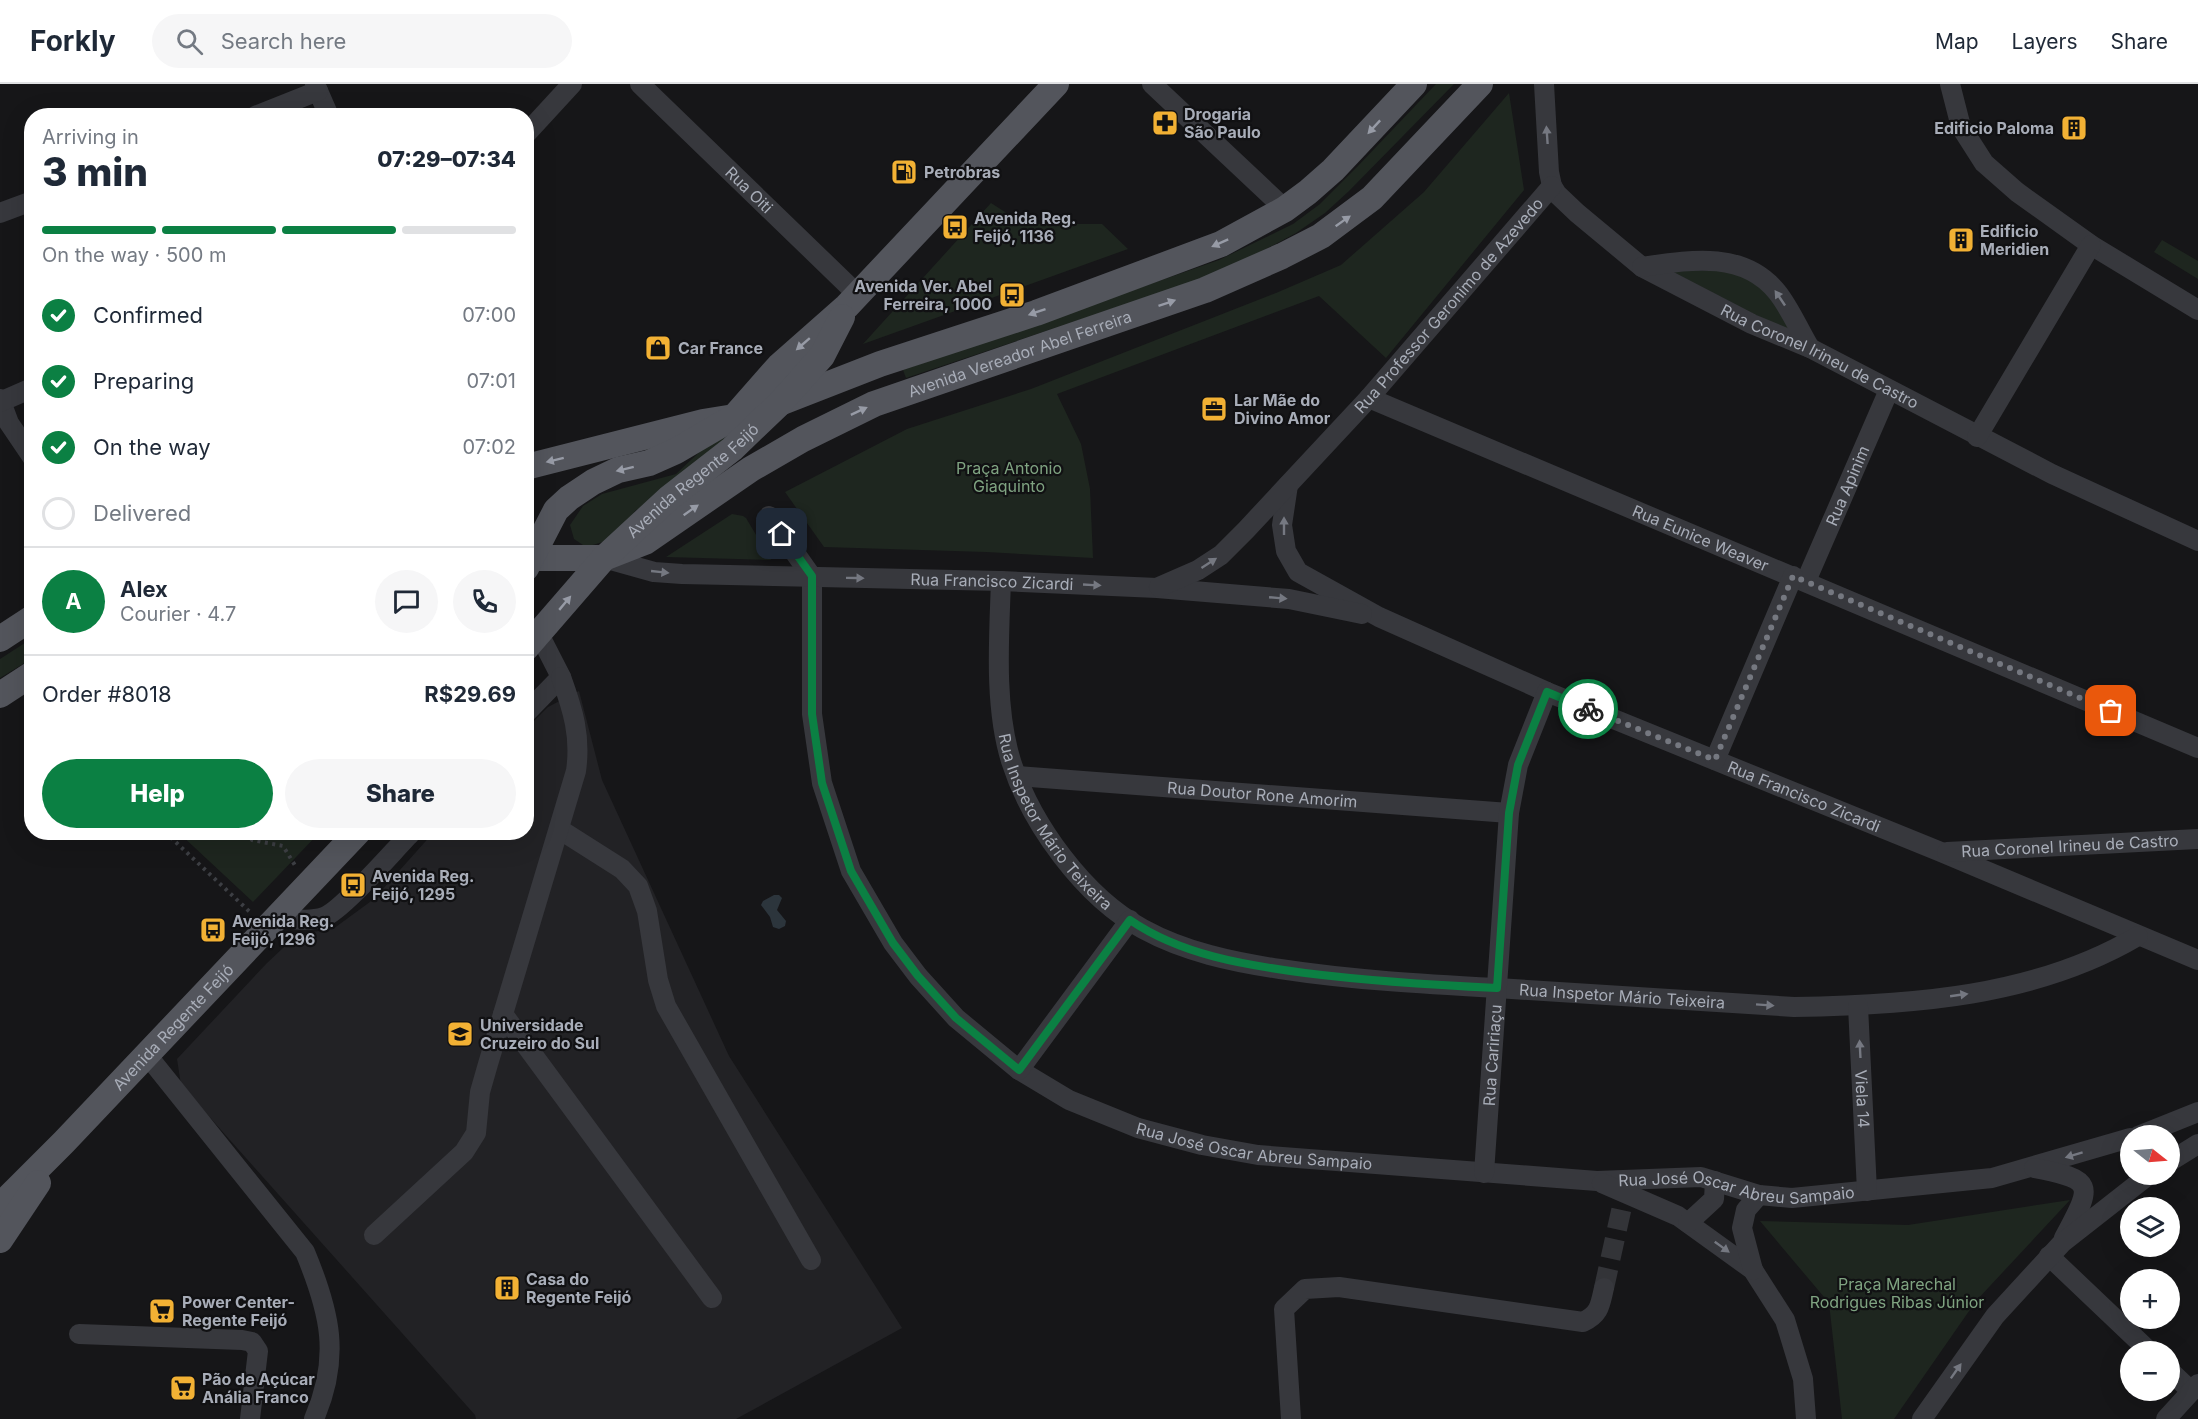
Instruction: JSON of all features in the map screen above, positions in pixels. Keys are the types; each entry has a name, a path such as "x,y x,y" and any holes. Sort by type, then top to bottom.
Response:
{"main road":[{"name":"Avenida Vereador Abel Ferreira","path":"534,465 780,404 880,364 1036,312 1221,244 1285,209 1333,170 1414,84"},
{"name":"Avenida Vereador Abel Ferreira","path":"534,561 604,558 645,542 751,469 803,439 863,409 893,396 1205,290 1243,275 1321,236 1372,198 1480,84"},
{"name":"Avenida Regente Feijó","path":"534,550 556,510 578,491 618,470 649,463 676,451 734,417 778,366 852,300 1045,88"},
{"name":"Avenida Regente Feijó","path":"534,640 604,558 669,498 732,449 780,404 822,356 852,300"},
{"path":"0,639 24,623"},
{"path":"0,695 24,679"},
{"name":"Avenida Regente Feijó","path":"0,1206 350,840"},
{"name":"Avenida Regente Feijó","path":"0,1240 63,1142"}],"street":[{"path":"534,125 572,84"},
{"name":"Rua Oiti","path":"640,84 852,300"},
{"path":"1152,84 1285,209"},
{"path":"1544,84 1552,186"},
{"path":"1950,84 1961,127 1984,163 2016,192 2091,245 2198,310"},
{"path":"272,108 316,88 325,108"},
{"name":"Rua Coronel Irineu de Castro","path":"1552,186 1577,213 1642,267 1752,324 1810,348 1977,437 2052,474 2198,541"},
{"name":"Rua Professor Geronimo de Azevedo","path":"1157,588 1198,570 1221,555 1369,398 1552,186"},
{"path":"0,213 24,204"},
{"path":"1977,437 2091,245"},
{"path":"1642,267 1683,261 1722,261 1743,267 1762,277 1778,292 1810,348"},
{"name":"Rua Apinim","path":"1715,760 1889,390"},
{"path":"24,391 0,401 9,423 24,445"},
{"name":"Rua Eunice Weaver","path":"1369,398 2198,748"},
{"name":"Rua Francisco Zicardi","path":"1288,485 1282,525 1286,551 1298,572 1379,617 1547,692 1941,852 2198,960"},
{"path":"769,516 812,576"},
{"name":"Rua Francisco Zicardi","path":"604,558 654,572 1001,581 1157,588 1289,599 1379,617"},
{"name":"Rua José Oscar Abreu Sampaio","path":"812,576 812,714 822,783 851,871 893,943 918,976 956,1018 1019,1070 1069,1100 1138,1128 1202,1145 1258,1155 1597,1181 1672,1176 1701,1177 1759,1195 1792,1198 1992,1178 2120,1141"},
{"name":"Rua Inspetor Mário Teixeira","path":"1001,581 999,654 1002,717 1010,760 1026,801 1063,856 1090,887 1116,911 1142,929 1186,947 1241,963 1348,979 1794,1007 1857,1006 1963,995 2020,984 2072,968 2138,936"},
{"path":"374,1235 464,1152 476,1132 480,1092 576,771 579,753 578,732 561,677 534,642"},
{"path":"534,705 561,677"},
{"name":"Rua Caririaçu","path":"1484,1173 1509,813 1518,765 1547,692"},
{"name":"Rua Doutor Rone Amorim","path":"1017,776 1509,813"},
{"path":"559,829 622,869 639,886 647,911 658,980 666,1006 811,1260"},
{"name":"Rua Coronel Irineu de Castro","path":"1941,852 2198,839"},
{"path":"272,923 325,917 348,898 404,840"},
{"path":"1019,1070 1130,920"},
{"name":"Viela 14","path":"1857,1006 1867,1191"},
{"path":"503,1014 712,1298"},
{"path":"147,1054 305,1252 321,1289 330,1328 329,1370 314,1419"},
{"path":"2166,1125 2198,1112"},
{"path":"2180,1155 2198,1144"},
{"path":"2031,1167 2063,1174 2077,1179 2082,1185 2085,1196 2082,1207 2056,1249"},
{"path":"1663,1210 1662,1187 1672,1176"},
{"path":"1597,1181 1688,1223 1753,1270"},
{"path":"1688,1223 1714,1199 1715,1181"},
{"path":"1922,1419 1995,1316 2056,1249 2136,1185"},
{"path":"1759,1195 1746,1210 1742,1228 1753,1270 1785,1320 1803,1379 1807,1416"},
{"path":"2056,1249 2140,1341"},
{"path":"1291,1419 1284,1309 1305,1289 1339,1287 1583,1322 1593,1317 1599,1309 1604,1288"},
{"path":"79,1334 252,1342 258,1351 250,1419"},
{"path":"2166,1419 2194,1387 2180,1377"}],"path":[{"path":"174,840 272,923"},
{"path":"252,840 282,846 309,884"}],"shaded area":[{"name":"Universidade Cruzeiro do Sul","path":"579,691 602,780 729,1056 902,1328 736,1419 476,1419 475,1415 181,1085 177,1059 267,963 298,934 333,929 374,899 427,840 534,840 534,721 548,707"},
{"path":"774,895 782,898 777,910 786,921 785,926 779,929 773,927 770,917 761,905 763,901"}],"green space":[{"path":"1436,84 1454,84 1349,191 1325,213 1296,233 1225,271 906,378 903,370 1219,260 1293,224 1320,204"},
{"name":"Praça Antonio Giaquinto","path":"1509,93 1524,190 1386,358 1319,296 1057,394 1081,444 1090,489 1093,558 824,547 785,492 907,429 1031,389 1276,293 1341,265 1424,192"},
{"path":"991,203 1024,224 1102,224 1128,249 863,344"},
{"path":"2162,240 2198,261 2198,279 2154,252"},
{"path":"1669,270 1739,271 1761,284 1795,335"},
{"path":"734,432 718,456 635,511 621,530 606,541 586,547 574,539 570,525 583,506 602,494 676,474 708,444"},
{"path":"732,514 746,518 771,560 666,557"},
{"path":"24,644 24,663 0,678 0,659"},
{"path":"187,840 312,840 253,902"},
{"name":"Praça Marechal Rodrigues Ribas Júnior","path":"2070,1200 1976,1301 1894,1419 1842,1419 1829,1303 1760,1221 1908,1225"}],"tunnel":[{"path":"1604,1288 1625,1193"}],"way so far":[{"path":"1588,709 1715,760 1793,576 2111,711"}],"place":[{"name":"Drogaria São Paulo","path":"1165,123"},
{"name":"Edificio Paloma","path":"2074,128"},
{"name":"Petrobras","path":"904,172"},
{"name":"Avenida Reg. Feijó, 1136","path":"955,227"},
{"name":"Edificio Meridien","path":"1961,240"},
{"name":"Avenida Ver. Abel Ferreira, 1000","path":"1012,295"},
{"name":"Car France","path":"658,348"},
{"name":"Lar Mãe do Divino Amor","path":"1214,409"},
{"name":"Avenida Reg. Feijó, 1295","path":"353,885"},
{"name":"Avenida Reg. Feijó, 1296","path":"213,930"},
{"name":"Universidade Cruzeiro do Sul","path":"460,1034"},
{"name":"Casa do Regente Feijó","path":"507,1288"},
{"name":"Power Center- Regente Feijó","path":"162,1311"},
{"name":"Pão de Açúcar Anália Franco","path":"183,1388"}],"route":[{"path":"782,534 812,576 812,714 822,783 851,871 893,943 918,976 956,1018 1019,1070 1130,920 1142,929 1186,947 1241,963 1348,979 1497,988 1509,813 1518,765 1547,692 1588,709"}]}
